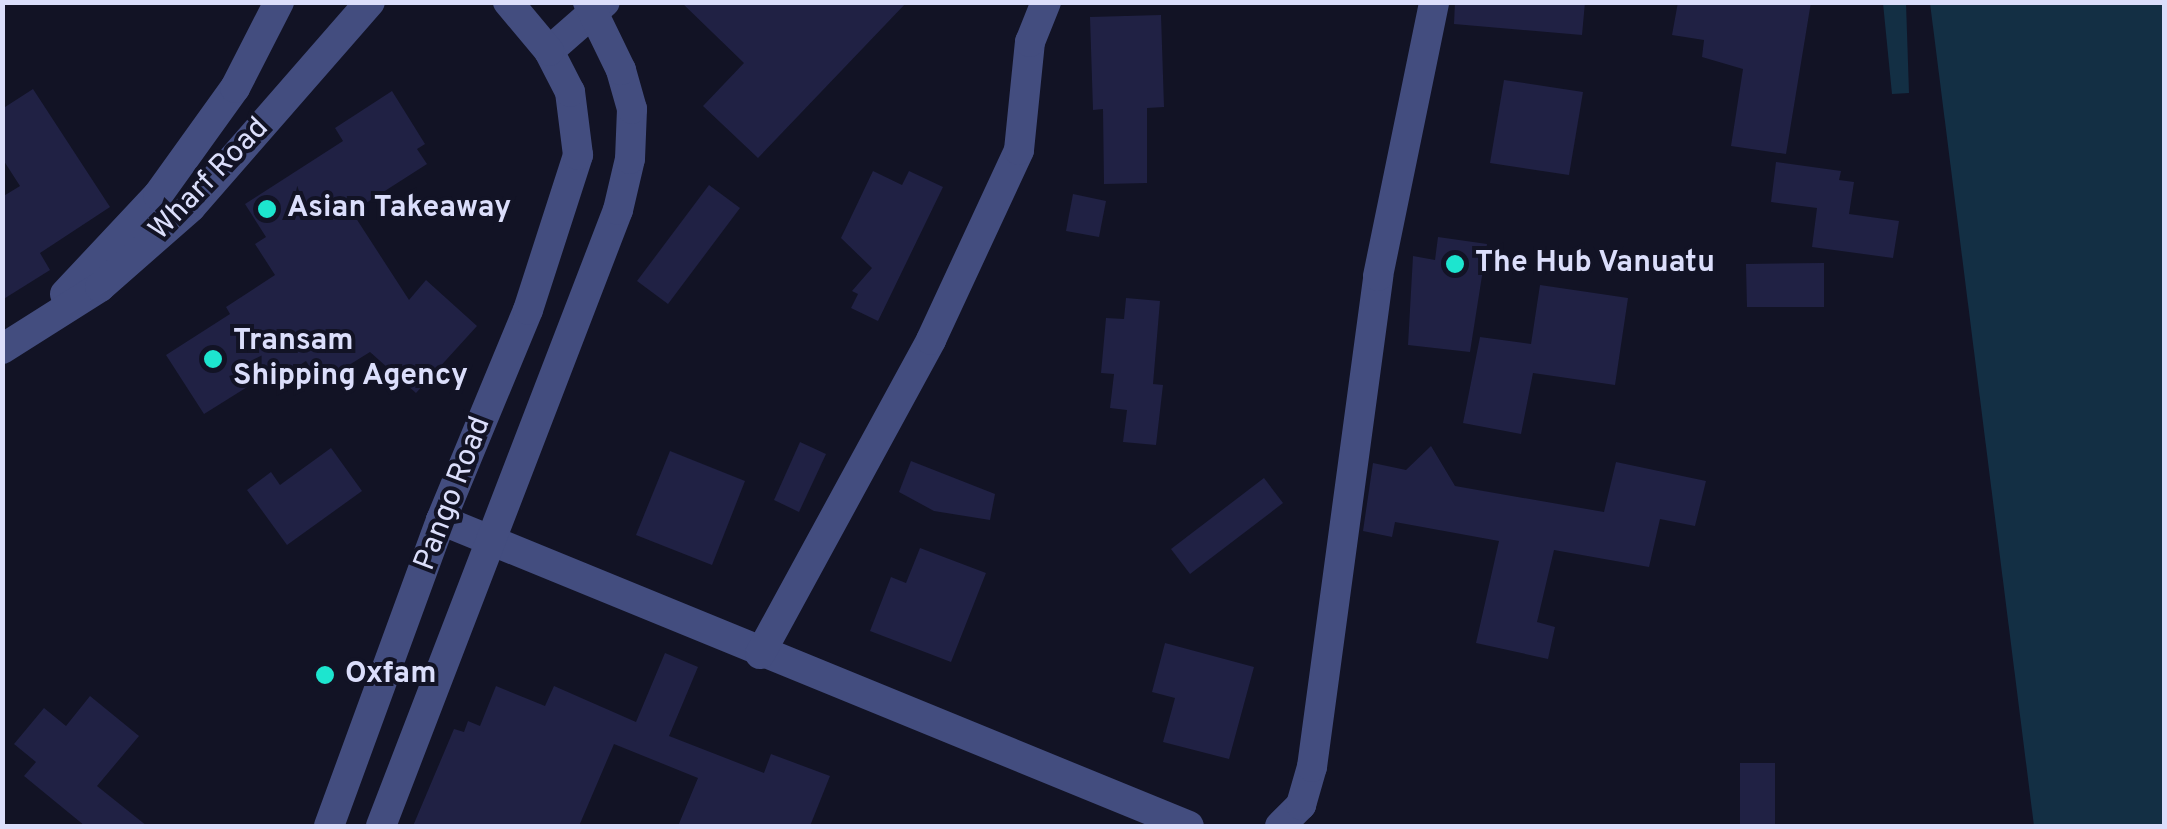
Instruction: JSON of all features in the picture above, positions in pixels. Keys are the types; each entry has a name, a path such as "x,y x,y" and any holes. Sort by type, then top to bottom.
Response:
{"street":[{"name":"Wharf Road","path":"16,341 158,195 235,88 279,2"},
{"name":"Wharf Road","path":"16,341 100,287 191,207 370,2"},
{"name":"Pango Road","path":"328,826 441,520 528,310 578,155 570,92 549,51 508,2"},
{"path":"760,654 932,340 1019,150 1030,42 1046,2"},
{"path":"1280,826 1301,804 1312,767 1378,276 1434,2"},
{"name":"Pango Road","path":"381,826 486,541 618,210 630,159 632,108 596,5"},
{"path":"549,51 596,5"},
{"path":"441,520 760,654 1189,826"}],"water":[{"path":"1883,3 1906,3 1909,93 1892,94"},
{"path":"1930,3 2164,3 2164,826 2034,826"}],"building":[{"path":"681,2 907,2 758,158 703,106 744,63"},
{"path":"1455,2 1585,2 1582,35 1454,24"},
{"path":"1678,2 1811,2 1786,154 1731,146 1743,69 1702,57 1704,40 1672,35"},
{"path":"1161,15 1164,107 1147,108 1147,183 1104,184 1103,109 1093,110 1090,17"},
{"path":"1504,80 1583,92 1569,175 1490,163"},
{"path":"33,89 110,207 40,253 50,270 2,300 2,197 20,186 2,158 2,109"},
{"path":"392,91 425,144 417,149 427,164 352,212 409,300 426,280 477,326 416,393 370,352 320,383 306,361 273,382 268,374 204,414 166,355 230,314 226,307 275,275 255,244 266,237 245,204 343,141 335,128"},
{"path":"1776,162 1841,171 1839,180 1854,182 1849,214 1899,221 1893,258 1812,247 1817,208 1771,202"},
{"path":"873,171 902,185 909,171 943,187 878,321 851,308 858,294 852,291 872,268 841,238"},
{"path":"709,185 740,208 668,304 637,281"},
{"path":"1073,194 1106,201 1099,237 1066,231"},
{"path":"1438,237 1487,244 1470,352 1408,345 1413,256 1435,260"},
{"path":"1824,263 1824,307 1747,307 1746,264"},
{"path":"1540,285 1628,298 1615,385 1533,373 1521,434 1463,423 1480,337 1531,344"},
{"path":"1126,298 1160,301 1153,384 1163,385 1156,445 1123,442 1127,410 1110,408 1114,374 1101,373 1106,318 1124,319"},
{"path":"800,442 826,454 799,512 774,500"},
{"path":"1431,446 1455,486 1604,512 1616,462 1706,481 1695,526 1660,519 1649,567 1554,550 1537,622 1555,627 1548,659 1476,643 1499,541 1395,522 1392,537 1363,531 1373,463 1406,470"},
{"path":"331,448 362,491 287,545 247,490 271,472 280,485"},
{"path":"670,451 745,481 712,565 636,535"},
{"path":"911,461 995,494 990,520 934,511 899,492"},
{"path":"1264,478 1283,503 1190,574 1171,549"},
{"path":"920,548 986,573 951,662 870,631 891,577 906,583"},
{"path":"1165,643 1254,667 1229,759 1163,742 1175,698 1152,692"},
{"path":"665,653 698,667 669,736 764,773 771,754 830,776 810,826 678,826 698,778 614,744 579,826 413,826 454,729 464,732 468,721 480,726 496,686 545,706 554,686 636,722"},
{"path":"90,696 139,736 97,786 147,826 85,826 24,776 36,762 14,744 44,708 66,726"},
{"path":"1740,763 1775,763 1775,826 1740,826"}],"place":[{"name":"Asian Takeaway","path":"267,209"},
{"name":"The Hub Vanuatu","path":"1455,264"},
{"name":"Transam Shipping Agency","path":"213,359"},
{"name":"Oxfam","path":"325,675"}]}
